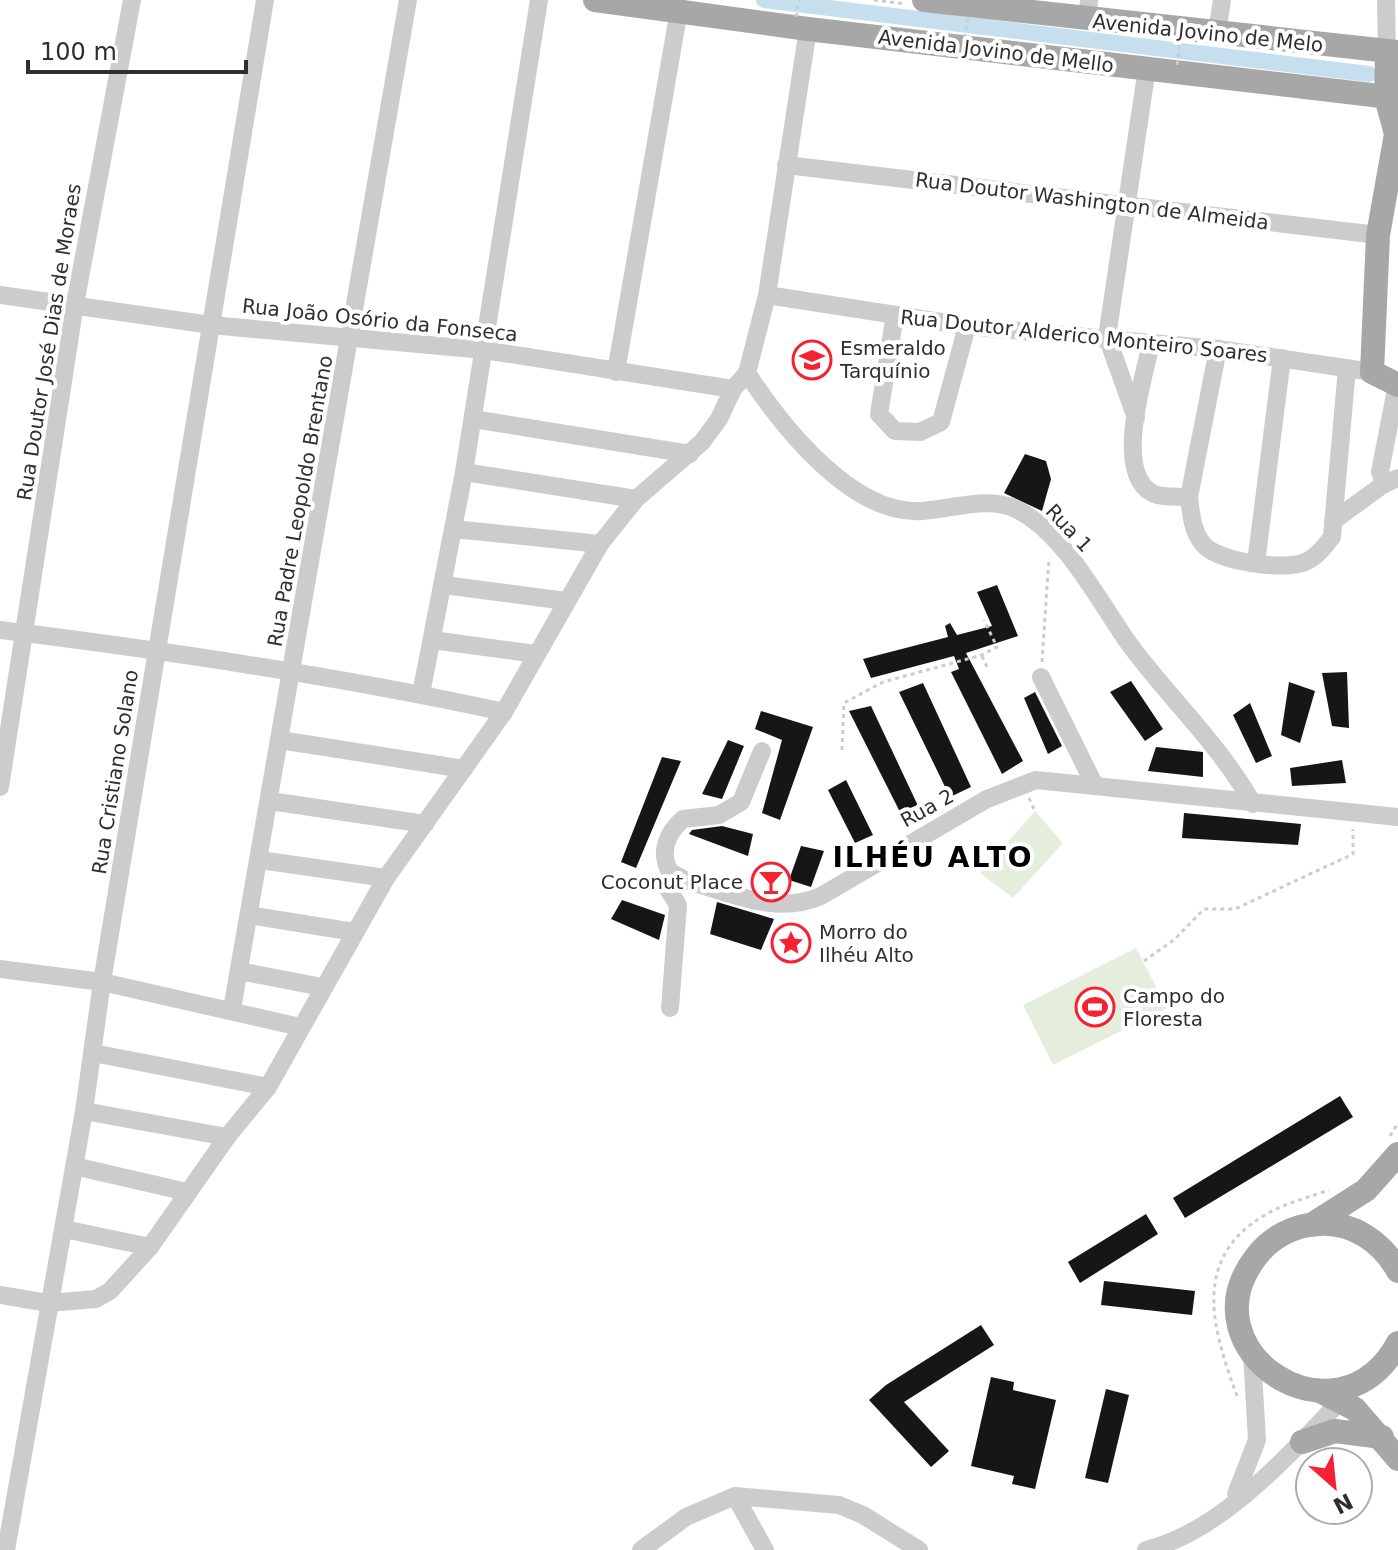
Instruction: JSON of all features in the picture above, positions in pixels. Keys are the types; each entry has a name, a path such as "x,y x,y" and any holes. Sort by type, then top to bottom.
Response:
{"main road":[{"name":"Avenida Jovino de Mello","path":"595,0 802,23 1392,98"},
{"name":"Avenida Jovino de Melo","path":"924,0 958,7 1088,10 1217,32 1392,52"},
{"path":"1372,372 1397,133 1392,98 1392,52"},
{"name":"Rua Doutor Alderico Monteiro Soares","path":"1372,372 1397,384"},
{"path":"1311,1225 1366,1190 1392,1147"},
{"path":"1398,1271 1382,1249 1358,1231 1333,1224 1296,1228 1270,1242 1247,1270 1238,1309 1242,1334 1252,1354 1285,1383 1341,1408 1382,1437 1398,1459"},
{"path":"1302,1442 1326,1433 1359,1383 1378,1370 1398,1343"}],"street":[{"name":"Rua Doutor José Dias de Moraes","path":"0,787 75,304 132,0"},
{"name":"Rua Cristiano Solano","path":"6,1550 8,1496 64,1229 265,0"},
{"name":"Rua Padre Leopoldo Brentano","path":"232,1009 408,0"},
{"path":"421,694 464,472 539,0"},
{"path":"1217,32 1222,0"},
{"path":"1386,0 1392,52"},
{"path":"616,372 679,10"},
{"path":"0,1295 48,1303 83,1302 110,1291 150,1247 227,1137 268,1087 386,878 504,712 600,544 636,499 690,454 719,419 733,389 747,373 767,295 802,23"},
{"path":"1136,418 1107,337 1147,68"},
{"name":"Rua Doutor Washington de Almeida","path":"786,165 1388,238"},
{"name":"Rua João Osório da Fonseca","path":"0,295 211,325 484,350 733,389"},
{"name":"Rua Doutor Alderico Monteiro Soares","path":"767,295 967,326 1218,349 1372,372"},
{"path":"895,315 879,406 881,420 895,431 920,432 937,425 946,413 967,326"},
{"path":"1151,343 1136,418 1133,470 1137,480 1155,495 1189,497"},
{"path":"1218,349 1189,497 1191,518 1197,535 1210,551 1256,563 1287,566 1312,559 1332,537 1347,368"},
{"path":"1256,563 1282,358"},
{"name":"Rua 1","path":"747,373 771,410 817,460 865,495 903,511 1006,505 1029,516 1051,538 1155,677 1237,775 1253,804"},
{"path":"1333,521 1391,481 1380,472 1397,384"},
{"path":"473,419 690,454"},
{"path":"464,472 636,499"},
{"path":"454,529 600,544"},
{"path":"444,585 566,601"},
{"path":"0,630 157,650 421,694 504,712"},
{"path":"432,640 536,654"},
{"path":"1041,677 1094,784"},
{"path":"280,740 464,769"},
{"path":"670,1008 678,905 668,889 670,872 664,852 674,827 694,816 731,811 741,802 762,751"},
{"name":"Rua 2","path":"670,872 685,880 781,907 802,904 1001,791 1048,779 1253,804 1398,817"},
{"path":"270,801 425,824"},
{"path":"260,860 386,878"},
{"path":"249,915 354,932"},
{"path":"0,969 102,982 232,1009 300,1027"},
{"path":"239,971 322,987"},
{"path":"93,1053 268,1087"},
{"path":"84,1111 227,1137"},
{"path":"74,1166 187,1192"},
{"path":"64,1229 150,1247"},
{"path":"1230,1504 1244,1480 1257,1440 1252,1354"},
{"path":"1146,1550 1186,1536 1230,1504 1302,1442"},
{"path":"735,1496 765,1550"},
{"path":"641,1550 686,1517 735,1496 839,1505 863,1515 919,1550"}],"path":[{"path":"799,0 802,23"},
{"path":"958,7 965,38"},
{"path":"1177,65 1180,42"},
{"path":"1041,677 1051,538"},
{"path":"842,750 844,703 927,670 982,655 997,647 984,620"},
{"path":"982,655 987,667"},
{"path":"927,670 932,677"},
{"path":"1144,961 1175,939 1204,909 1235,909 1353,854 1352,814"},
{"path":"1392,1147 1398,1123"},
{"path":"1239,1401 1221,1352 1212,1312 1216,1275 1221,1264 1247,1228 1264,1215 1340,1186"}],"green space":[{"path":"1035,811 1063,843 1013,898 980,873"},
{"name":"Campo do Floresta","path":"1136,948 1167,1008 1053,1065 1023,1005"}],"building":[{"path":"1025,454 1046,461 1051,479 1042,511 1004,493"},
{"path":"997,585 1018,636 966,653 1023,761 1002,774 951,672 959,669 954,656 871,678 863,659 948,637 945,626 950,623 957,635 992,626 977,592"},
{"path":"1347,672 1349,728 1332,726 1322,673"},
{"path":"1131,681 1163,729 1145,741 1110,692"},
{"path":"1289,682 1315,691 1300,743 1281,735"},
{"path":"923,683 971,787 950,797 899,692"},
{"path":"1035,692 1062,746 1048,754 1024,698"},
{"path":"1250,703 1272,756 1256,763 1233,715"},
{"path":"871,706 920,810 904,820 849,711"},
{"path":"761,711 813,727 780,820 762,813 782,740 755,729"},
{"path":"728,740 744,746 722,799 702,794"},
{"path":"1156,747 1203,752 1203,777 1148,771"},
{"path":"662,757 681,761 636,868 621,862"},
{"path":"1342,760 1346,783 1292,786 1290,768"},
{"path":"846,780 873,835 855,843 828,790"},
{"path":"1184,813 1301,824 1298,845 1182,838"},
{"path":"722,826 753,834 748,856 689,834 692,830"},
{"path":"801,846 824,851 811,887 789,880"},
{"path":"622,900 665,915 659,940 611,919"},
{"path":"717,902 774,919 761,950 710,934"},
{"path":"1340,1096 1353,1117 1185,1218 1173,1198"},
{"path":"1146,1214 1158,1234 1080,1283 1068,1262"},
{"path":"1104,1281 1195,1291 1192,1315 1101,1305"},
{"path":"981,1325 994,1345 904,1402 949,1451 931,1467 869,1400 886,1385"},
{"path":"991,1377 1014,1382 1013,1390 1056,1400 1035,1489 1012,1484 1014,1476 971,1466"},
{"path":"1106,1389 1129,1395 1108,1483 1085,1478"}],"waterway":[{"path":"764,0 1369,74"}],"place":[{"name":"Esmeraldo Tarquínio","path":"812,360"},
{"name":"Coconut Place","path":"771,882"},
{"name":"Morro do Ilhéu Alto","path":"791,943"},
{"name":"Campo do Floresta","path":"1095,1007"}],"district":[{"name":"ILHÉU ALTO","path":"933,857"}]}
